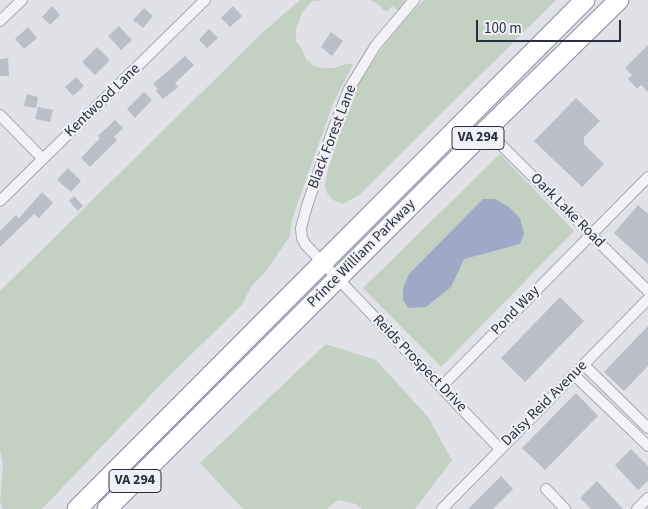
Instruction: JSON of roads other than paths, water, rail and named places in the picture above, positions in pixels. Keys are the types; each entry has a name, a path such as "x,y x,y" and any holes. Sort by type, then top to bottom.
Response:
{"highway":[{"name":"Prince William Parkway","path":"77,509 585,0"},
{"name":"Prince William Parkway","path":"107,509 486,130 619,0"}],"street":[{"path":"0,21 22,0"},
{"name":"Kentwood Lane","path":"0,201 205,0"},
{"name":"Black Forest Lane","path":"338,278 305,244 301,233 307,206 349,89 376,45 414,0"},
{"path":"0,115 43,159"},
{"name":"Oark Lake Road","path":"486,130 648,291"},
{"name":"Pond Way","path":"441,387 648,177"},
{"name":"Reids Prospect Drive","path":"338,278 500,449"},
{"name":"Daisy Reid Avenue","path":"442,509 648,299"},
{"path":"584,365 648,428"},
{"path":"574,375 648,446"},
{"path":"546,489 565,509"},
{"path":"636,509 648,498"}],"water":[{"path":"483,199 495,199 509,207 520,218 524,234 520,244 464,259 451,287 426,307 408,308 403,299 403,288 409,274"}]}
